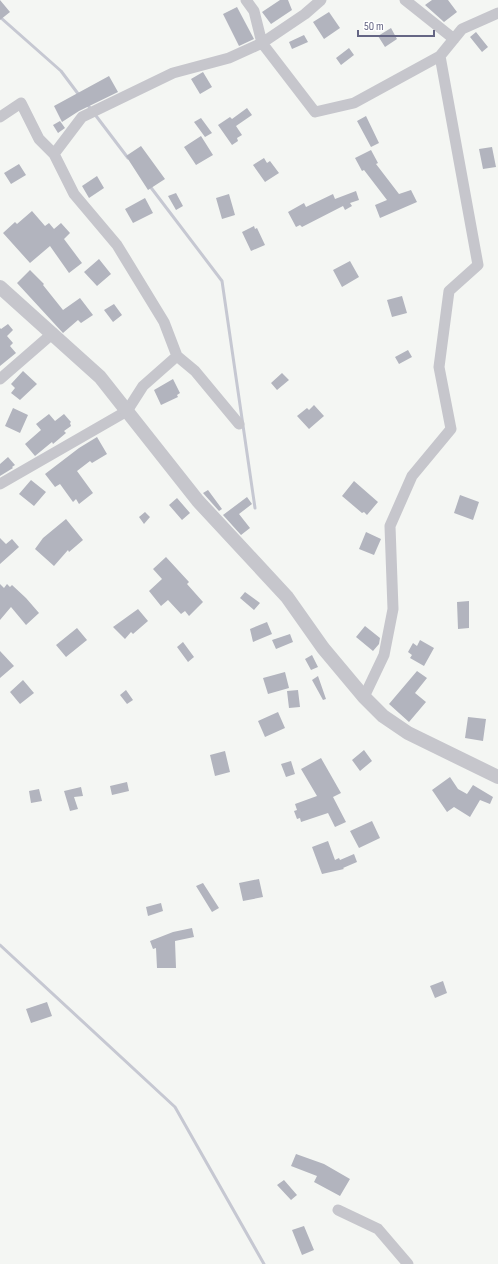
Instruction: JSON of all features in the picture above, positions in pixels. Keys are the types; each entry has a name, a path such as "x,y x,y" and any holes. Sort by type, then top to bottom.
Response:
{"street":[{"path":"246,0 254,12 262,43 315,112 354,103 440,56 462,29 498,13"},
{"path":"54,154 82,117 173,73 229,58 262,43 305,14 321,0"},
{"path":"405,0 454,39"},
{"path":"364,697 384,655 393,609 390,526 412,476 451,429 439,367 449,291 478,265 440,56"},
{"path":"0,117 21,104 39,139 54,154 74,194 117,245 164,322 177,356 195,371 239,424"},
{"path":"0,287 53,333 100,377 198,501 287,598 322,648 364,697 383,716 408,733 498,777"},
{"path":"0,379 53,333"},
{"path":"0,484 127,411 143,386 177,356"},
{"path":"338,1210 378,1229 408,1264"}],"building":[{"path":"0,0 10,12 0,20"},
{"path":"280,0 288,0 292,10 271,24 262,12"},
{"path":"432,0 448,0 457,12 444,22 425,5"},
{"path":"237,7 254,39 239,46 223,14"},
{"path":"329,12 340,28 324,39 313,22"},
{"path":"391,28 397,39 385,47 378,36"},
{"path":"476,32 488,47 482,52 470,37"},
{"path":"304,35 308,42 292,49 289,42"},
{"path":"349,48 354,55 341,65 336,58"},
{"path":"203,72 212,87 200,94 191,79"},
{"path":"109,76 118,92 79,111 62,122 54,106"},
{"path":"247,108 252,115 236,126 242,135 237,138 238,141 232,145 218,125 230,117 232,119"},
{"path":"366,116 379,143 371,147 357,121"},
{"path":"201,118 212,133 205,137 194,122"},
{"path":"60,121 65,128 58,133 53,125"},
{"path":"201,136 213,155 196,165 184,147"},
{"path":"141,146 165,179 148,190 126,156"},
{"path":"492,147 496,167 483,169 479,149"},
{"path":"371,150 378,163 376,164 399,194 411,190 417,202 380,218 375,205 387,200 364,170 362,171 355,158"},
{"path":"264,158 267,163 270,161 279,173 265,182 253,165"},
{"path":"19,164 26,175 11,184 4,173"},
{"path":"97,176 104,188 89,198 82,186"},
{"path":"356,191 359,200 350,203 352,206 345,210 343,206 302,227 300,225 296,227 288,212 304,203 306,207 333,194 335,199"},
{"path":"176,193 183,206 176,210 168,196"},
{"path":"229,194 235,215 222,219 216,198"},
{"path":"145,198 153,213 133,223 125,209"},
{"path":"32,211 45,226 49,223 54,229 61,223 70,233 64,239 82,263 69,273 50,246 30,263 3,233 15,222 17,224"},
{"path":"254,226 255,229 257,228 265,245 251,251 242,232"},
{"path":"99,259 111,274 97,286 84,272"},
{"path":"350,261 359,277 342,287 333,270"},
{"path":"30,270 44,284 43,285 63,310 80,298 93,315 81,323 78,320 63,333 17,283"},
{"path":"402,296 407,313 392,317 387,300"},
{"path":"114,304 122,315 113,322 104,310"},
{"path":"8,324 13,330 7,336 13,343 10,346 16,353 0,366 0,328 1,329"},
{"path":"408,350 412,357 399,364 395,357"},
{"path":"23,371 37,384 20,400 11,393 15,388 11,384"},
{"path":"282,373 289,380 277,390 271,383"},
{"path":"173,379 180,393 177,395 178,397 161,405 154,390"},
{"path":"314,405 324,416 309,429 297,416 307,408 309,410"},
{"path":"13,408 28,415 20,433 5,426"},
{"path":"49,414 55,421 64,414 71,422 71,426 64,431 66,433 53,444 52,442 35,456 25,444 41,430 36,424"},
{"path":"97,437 107,454 92,463 90,461 77,471 93,493 79,504 76,499 73,502 60,484 55,487 45,474 79,448"},
{"path":"8,457 15,465 12,467 13,468 0,476 0,464"},
{"path":"31,480 46,492 34,506 19,494"},
{"path":"354,481 378,502 367,515 364,512 362,513 342,496"},
{"path":"208,490 222,509 219,511 203,493"},
{"path":"460,495 479,502 473,520 454,513"},
{"path":"247,497 252,504 239,514 250,528 241,535 223,515"},
{"path":"177,498 190,513 182,520 169,505"},
{"path":"145,512 150,517 144,524 139,517"},
{"path":"66,519 83,540 69,552 68,550 54,566 35,549 43,538"},
{"path":"366,532 381,539 374,555 359,549"},
{"path":"0,538 6,544 12,539 19,547 0,564"},
{"path":"166,557 189,582 187,584 203,602 189,616 185,611 181,614 168,600 161,606 149,591 162,579 153,569"},
{"path":"0,584 4,588 7,584 10,587 12,585 39,613 26,625 11,607 0,620"},
{"path":"245,592 260,603 254,610 240,598"},
{"path":"469,601 469,628 458,629 457,602"},
{"path":"138,609 148,621 133,634 131,632 125,639 113,627"},
{"path":"267,622 272,634 253,642 250,629"},
{"path":"365,626 380,638 379,644 373,651 356,637"},
{"path":"77,628 87,640 66,657 56,645"},
{"path":"290,634 293,642 276,649 272,640"},
{"path":"420,640 434,648 424,666 410,658 412,655 408,652 413,643 417,646"},
{"path":"183,642 194,657 188,662 177,647"},
{"path":"0,651 14,666 0,678"},
{"path":"312,655 318,667 311,670 305,659"},
{"path":"417,671 427,678 415,693 426,702 409,722 389,704"},
{"path":"285,672 289,688 268,694 263,678"},
{"path":"318,676 326,699 323,700 312,680"},
{"path":"23,680 34,693 20,704 10,692"},
{"path":"126,690 133,700 127,704 120,695"},
{"path":"298,690 300,707 289,708 287,691"},
{"path":"278,712 285,728 265,737 258,721"},
{"path":"468,717 486,719 483,741 465,738"},
{"path":"364,750 372,761 360,771 352,760"},
{"path":"225,751 230,772 215,776 210,755"},
{"path":"321,758 341,793 333,797 346,822 335,827 328,813 301,822 300,818 297,819 294,811 297,810 295,804 317,796 301,769"},
{"path":"291,761 295,774 286,777 281,764"},
{"path":"450,777 458,789 467,794 473,785 493,797 490,804 480,800 470,817 454,807 447,812 432,790"},
{"path":"127,782 129,791 112,795 110,786"},
{"path":"81,787 83,796 74,797 78,809 70,811 64,791"},
{"path":"39,789 42,801 31,803 29,791"},
{"path":"372,821 380,838 359,848 350,831"},
{"path":"328,841 335,860 339,858 340,860 354,854 357,862 343,868 344,869 322,874 312,847"},
{"path":"259,879 263,897 243,901 239,883"},
{"path":"203,883 219,908 212,912 196,886"},
{"path":"161,903 163,911 148,916 146,907"},
{"path":"192,928 194,937 175,941 176,968 157,968 156,948 153,949 150,941 173,932"},
{"path":"443,981 447,993 435,998 430,986"},
{"path":"47,1002 52,1016 31,1023 26,1009"},
{"path":"296,1154 324,1164 350,1179 340,1196 314,1182 317,1176 291,1166"},
{"path":"284,1180 297,1195 291,1200 277,1185"},
{"path":"304,1226 314,1250 302,1255 292,1230"}],"waterway":[{"path":"0,17 61,71 79,95"},
{"path":"87,104 128,158"},
{"path":"149,185 222,281 255,508"},
{"path":"0,945 175,1107 264,1264"}]}
